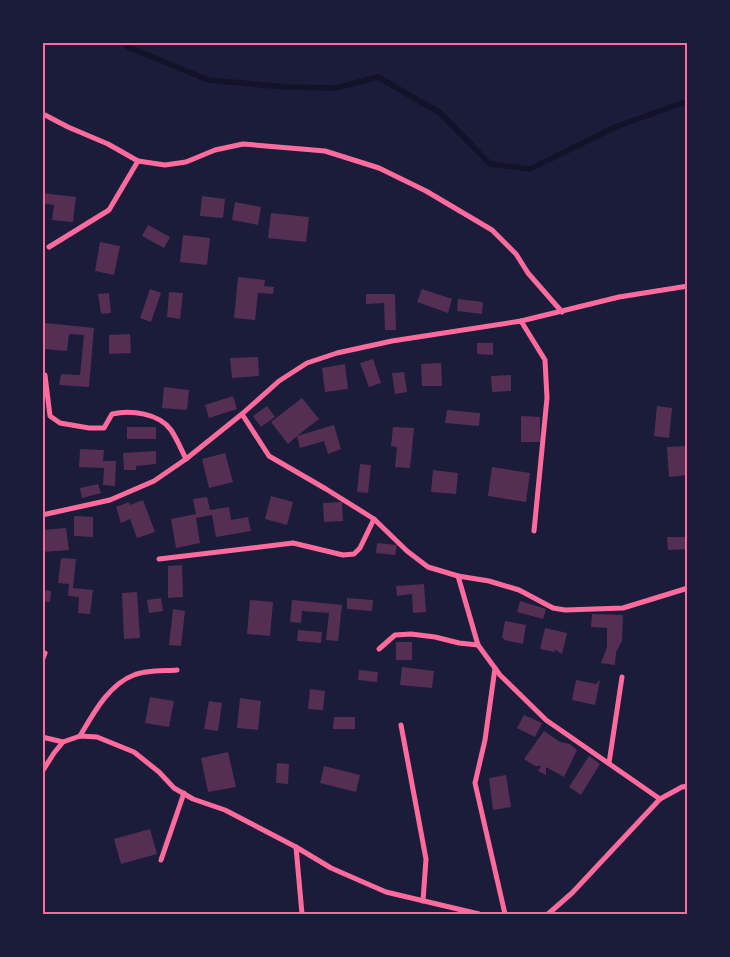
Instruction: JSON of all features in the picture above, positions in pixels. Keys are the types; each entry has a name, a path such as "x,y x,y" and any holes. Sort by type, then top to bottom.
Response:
{"street":[{"path":"45,115 108,144 138,161 165,165 186,162 215,150 243,144 325,151 379,168 426,191 492,230 507,243 533,280 562,312"},
{"path":"49,247 108,210 138,161"},
{"path":"42,516 110,500 154,481 242,414 279,380 307,363 337,353 392,341 521,321 619,297 688,286"},
{"path":"521,321 545,360 547,398 534,531"},
{"path":"45,375 50,416 60,423 97,429 104,428 112,414 121,412 132,412 156,418 170,429 186,458"},
{"path":"242,414 269,456 374,519 407,551 428,567 519,590 553,608 565,610 624,608 688,588"},
{"path":"159,559 293,543 343,555 354,554 360,548 374,519"},
{"path":"458,576 478,645 500,675 546,720 660,800"},
{"path":"379,649 396,635 411,634 478,645"},
{"path":"42,661 45,653"},
{"path":"494,668 485,740 475,783 505,914"},
{"path":"80,736 88,721 113,687 134,674 177,670"},
{"path":"609,763 622,677"},
{"path":"401,725 426,859 423,902"},
{"path":"42,772 54,753 64,742 80,736 97,737 134,752 159,772 174,788 193,799 225,810 296,846 331,868 386,892 479,914"},
{"path":"42,737 64,742"},
{"path":"548,914 572,893 660,800 682,787 688,786"},
{"path":"161,860 184,793"},
{"path":"296,846 302,914"}],"building":[{"path":"42,193 76,197 73,222 52,220 54,205 42,203"},
{"path":"202,196 225,199 223,218 200,216"},
{"path":"235,202 261,207 258,225 232,220"},
{"path":"271,213 309,217 306,242 268,238"},
{"path":"148,225 170,237 164,248 142,236"},
{"path":"183,235 210,238 207,265 180,262"},
{"path":"100,242 120,246 114,275 95,271"},
{"path":"238,277 265,280 264,286 274,287 273,294 258,293 255,320 234,318"},
{"path":"150,289 161,293 151,322 140,318"},
{"path":"422,289 452,299 448,313 417,302"},
{"path":"169,292 183,293 180,319 167,317"},
{"path":"109,293 111,313 101,314 98,294"},
{"path":"366,294 395,294 396,330 385,330 384,303 366,304"},
{"path":"458,299 483,302 482,314 457,311"},
{"path":"45,323 94,328 89,387 59,385 61,374 80,375 84,335 69,334 67,351 43,349"},
{"path":"130,334 131,353 109,354 109,335"},
{"path":"477,343 493,343 493,355 477,354"},
{"path":"258,357 259,376 232,378 230,358"},
{"path":"373,359 381,383 369,387 360,363"},
{"path":"441,363 442,386 422,386 421,364"},
{"path":"345,364 348,389 325,392 322,368"},
{"path":"404,372 407,392 395,394 392,373"},
{"path":"511,375 511,391 492,392 491,376"},
{"path":"164,387 189,390 187,410 162,408"},
{"path":"233,396 237,409 209,418 205,405"},
{"path":"302,398 319,419 288,444 271,422"},
{"path":"267,406 275,417 261,427 253,416"},
{"path":"657,406 672,408 669,438 654,436"},
{"path":"447,410 480,413 479,426 445,423"},
{"path":"521,416 540,417 540,442 521,442"},
{"path":"334,425 341,449 328,454 324,441 300,448 297,436"},
{"path":"127,427 156,427 156,439 127,439"},
{"path":"393,427 414,428 410,468 395,467 397,447 391,446"},
{"path":"688,446 688,475 669,477 667,447"},
{"path":"80,449 104,450 103,461 116,461 115,486 103,485 104,468 79,467"},
{"path":"156,451 156,464 136,466 136,470 124,470 123,453"},
{"path":"225,453 233,482 209,488 202,459"},
{"path":"360,464 371,465 368,493 357,492"},
{"path":"492,467 530,473 526,502 488,496"},
{"path":"433,470 458,473 456,494 431,492"},
{"path":"98,484 101,493 82,498 80,488"},
{"path":"271,496 293,502 287,525 265,519"},
{"path":"207,497 210,510 229,507 231,520 248,517 251,531 216,537 212,515 196,518 200,543 176,548 171,519 196,514 193,499"},
{"path":"143,500 155,532 137,538 130,519 121,523 116,507 129,502 130,505"},
{"path":"342,502 343,521 324,522 323,503"},
{"path":"74,516 93,517 93,537 74,536"},
{"path":"66,528 69,550 42,552 42,530"},
{"path":"667,537 688,537 688,549 668,550"},
{"path":"377,543 397,545 395,555 376,553"},
{"path":"61,558 76,559 73,588 93,590 90,614 78,613 79,597 68,596 69,584 58,583"},
{"path":"182,565 183,597 168,598 168,566"},
{"path":"424,584 426,612 413,613 412,594 397,596 396,586"},
{"path":"42,590 51,591 50,602 42,601"},
{"path":"137,592 140,638 124,639 122,593"},
{"path":"161,598 163,611 149,613 147,600"},
{"path":"347,598 373,600 372,611 347,609"},
{"path":"250,600 273,602 270,636 247,634"},
{"path":"292,600 342,605 338,641 326,640 329,613 302,611 301,623 290,622"},
{"path":"520,601 546,609 543,619 517,612"},
{"path":"173,609 185,611 181,646 169,645"},
{"path":"592,614 623,615 622,641 616,652 615,665 601,663 607,647 607,628 591,627"},
{"path":"505,621 526,625 523,644 502,638"},
{"path":"545,628 567,633 562,654 554,649 555,652 540,649"},
{"path":"298,630 322,632 321,643 297,641"},
{"path":"396,642 412,642 412,660 396,660"},
{"path":"402,667 434,671 432,688 400,685"},
{"path":"359,670 378,672 377,682 358,680"},
{"path":"576,680 596,684 600,680 595,705 572,700"},
{"path":"310,689 325,691 323,710 308,709"},
{"path":"150,697 174,701 169,727 145,723"},
{"path":"240,698 261,701 258,730 237,728"},
{"path":"209,701 222,703 218,731 204,729"},
{"path":"524,715 542,723 535,737 517,728"},
{"path":"334,717 355,717 355,729 333,729"},
{"path":"544,731 560,742 570,744 577,750 564,777 546,767 546,775 538,771 541,766 535,766 524,759"},
{"path":"228,752 236,787 208,792 201,758"},
{"path":"589,756 600,764 581,795 569,787"},
{"path":"277,763 289,764 288,784 276,783"},
{"path":"324,766 360,775 356,792 320,783"},
{"path":"506,775 511,807 493,810 489,778"},
{"path":"150,829 157,854 121,864 114,839"}],"waterway":[{"path":"125,42 128,47 208,80 285,87 336,88 378,77 440,113 490,164 530,169 615,127 688,101"}]}
